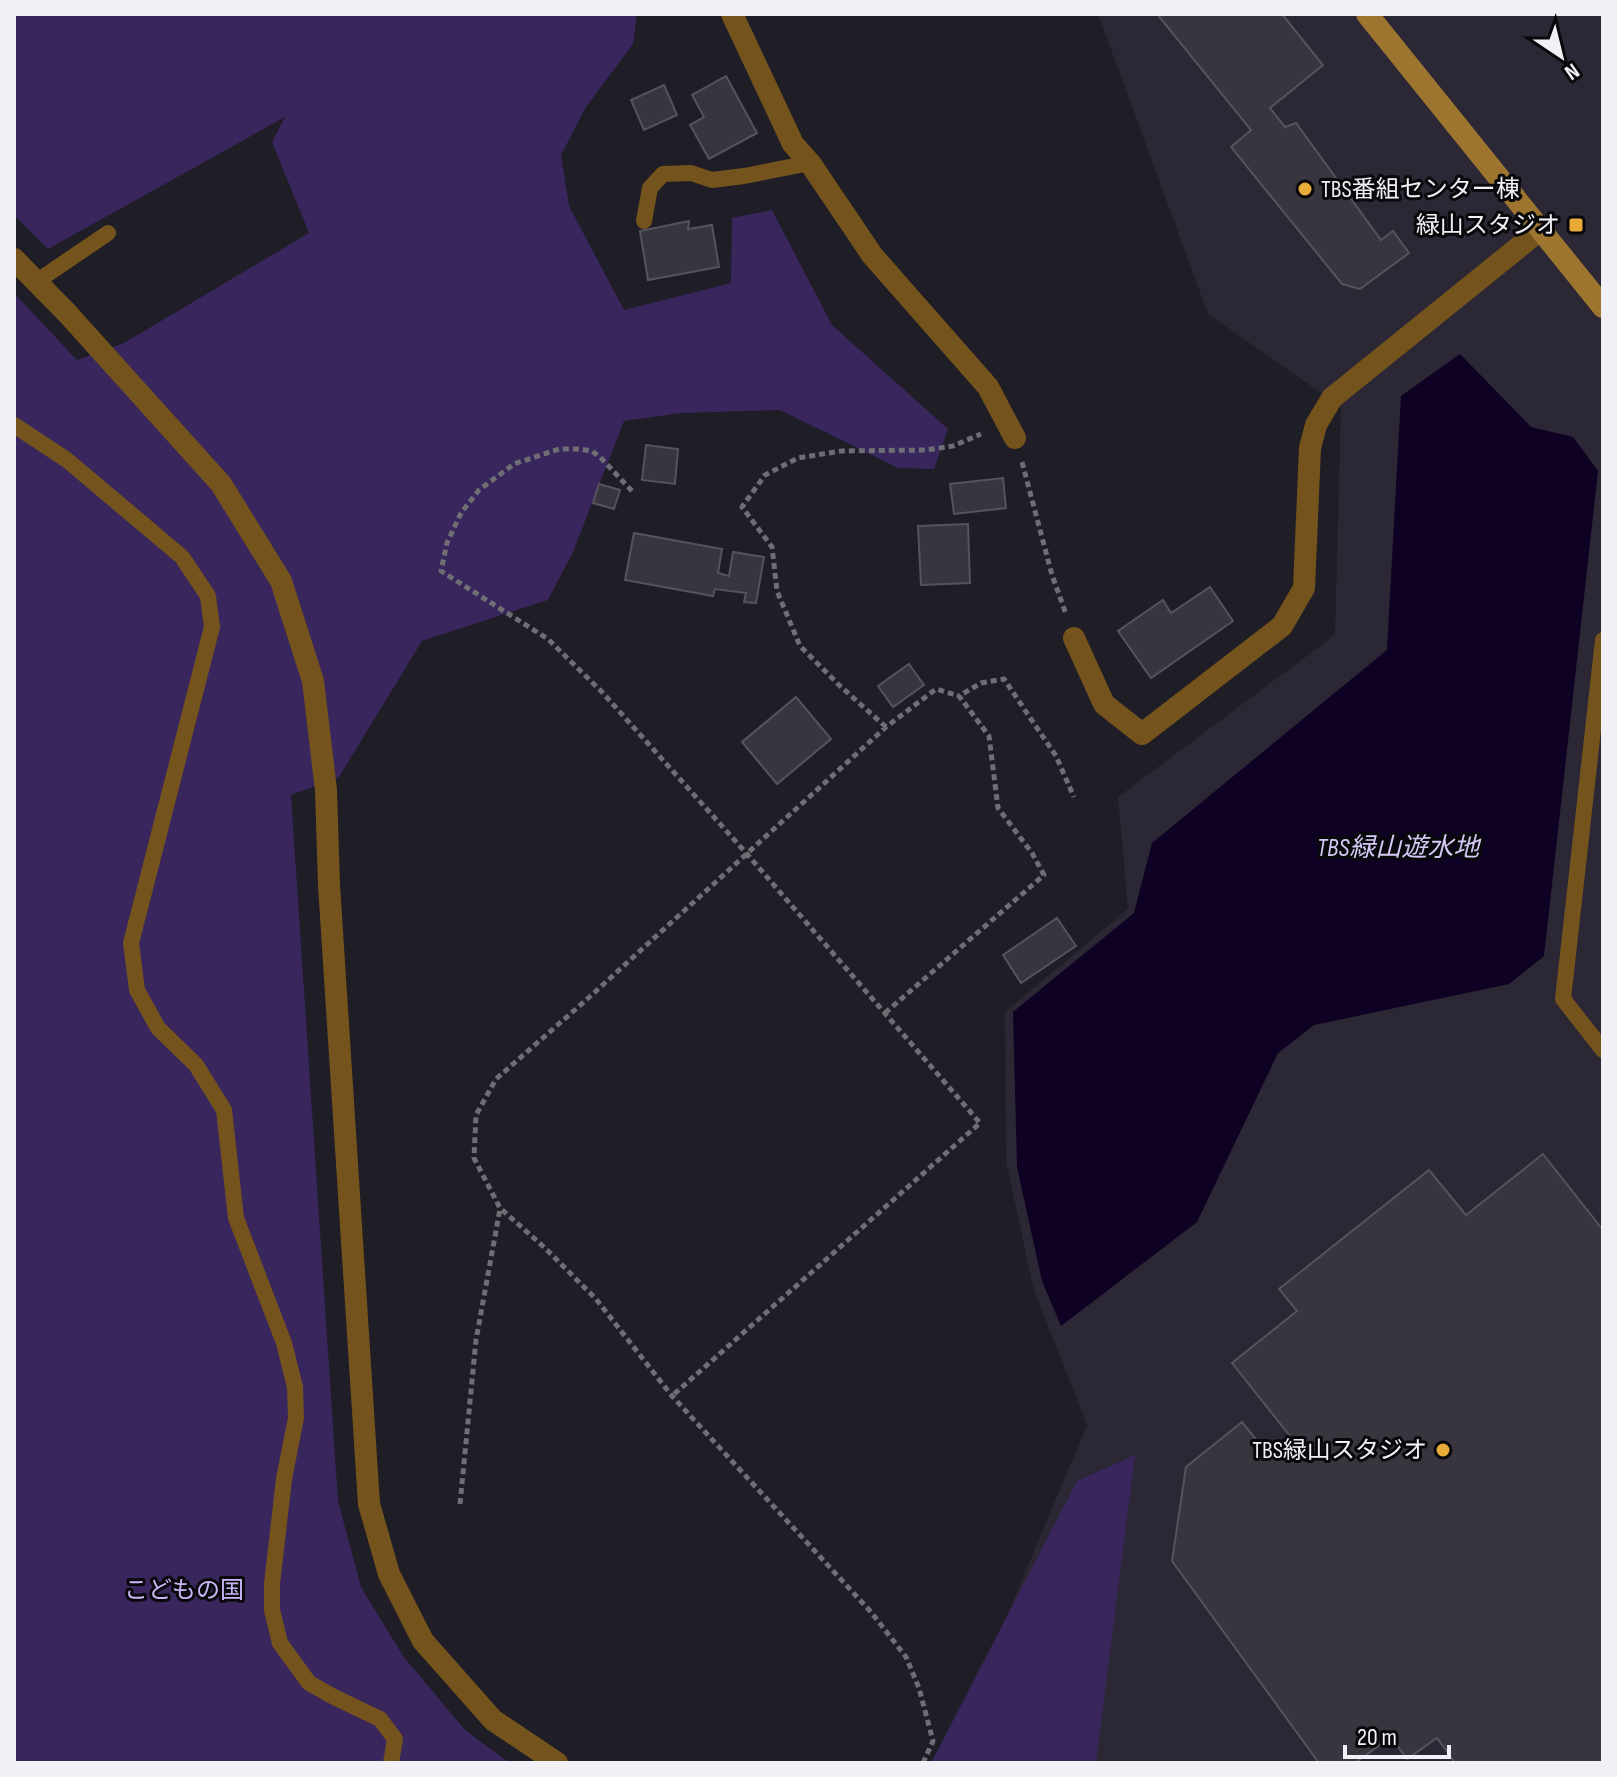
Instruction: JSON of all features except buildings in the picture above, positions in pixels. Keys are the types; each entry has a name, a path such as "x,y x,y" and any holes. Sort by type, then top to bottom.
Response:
{"main road":[{"path":"1367,14 1603,307"}],"street":[{"path":"732,14 793,144 810,163 872,255 988,387 1011,430"},
{"path":"1074,638 1104,704 1142,734 1282,626 1304,588 1310,448 1316,425 1332,398 1540,230"},
{"path":"14,259 67,313 221,484 281,581 313,681 326,790 329,885 369,1504 389,1574 423,1641 493,1720 557,1763"}],"lane":[{"path":"644,221 650,188 663,174 691,173 712,180 810,163"},
{"path":"36,282 108,233"},
{"path":"14,425 67,460 182,557 208,596 212,627 131,943 137,990 158,1028 196,1065 224,1110 236,1218 284,1343 295,1387 296,1418 284,1479 272,1584 272,1610 280,1643 309,1683 380,1719 395,1739 391,1763"},
{"path":"1603,640 1563,999 1603,1050"}],"path":[{"path":"886,727 800,646 777,591 772,547 742,507 765,475 798,458 841,451 926,450 1011,430 1052,575 1074,638"},
{"path":"632,491 592,451 559,449 514,464 479,490 461,513 447,543 441,571 548,639 602,692 980,1123 672,1396"},
{"path":"959,696 981,683 1004,679 1056,756 1074,797"},
{"path":"885,1013 1044,875 1032,853 998,808 989,736 959,696 936,689 886,727 496,1079 476,1115 474,1158 500,1208 596,1299 672,1396 871,1612 906,1657 919,1688 933,1741 923,1763"},
{"path":"460,1504 476,1340 500,1208"}],"shaded area":[{"path":"1098,14 1603,14 1603,1763 945,1763 1087,1425 1034,1291 1006,1161 1005,1012 1128,909 1118,797 1335,635 1341,407 1208,314"}],"green space":[{"name":"こどもの国","path":"14,14 637,14 633,44 586,107 561,155 569,206 624,310 731,283 732,218 772,210 832,325 948,429 934,469 898,468 780,410 681,413 624,421 573,552 548,600 422,641 339,777 291,795 338,1501 361,1587 403,1656 466,1731 510,1763 14,1763 14,293 77,360 124,343 309,233 272,142 285,117 48,249 14,215"},
{"path":"1135,1455 1096,1763 931,1763 1077,1481"}],"water":[{"name":"TBS緑山遊水地","path":"1460,354 1531,427 1573,437 1598,471 1544,956 1509,984 1314,1025 1278,1053 1197,1222 1061,1326 1042,1281 1017,1167 1013,1012 1134,913 1152,843 1387,650 1401,396"}],"place":[{"name":"TBS番組センター棟","path":"1305,189"},
{"name":"緑山スタジオ","path":"1576,225"},
{"name":"TBS緑山スタジオ","path":"1443,1450"}]}
